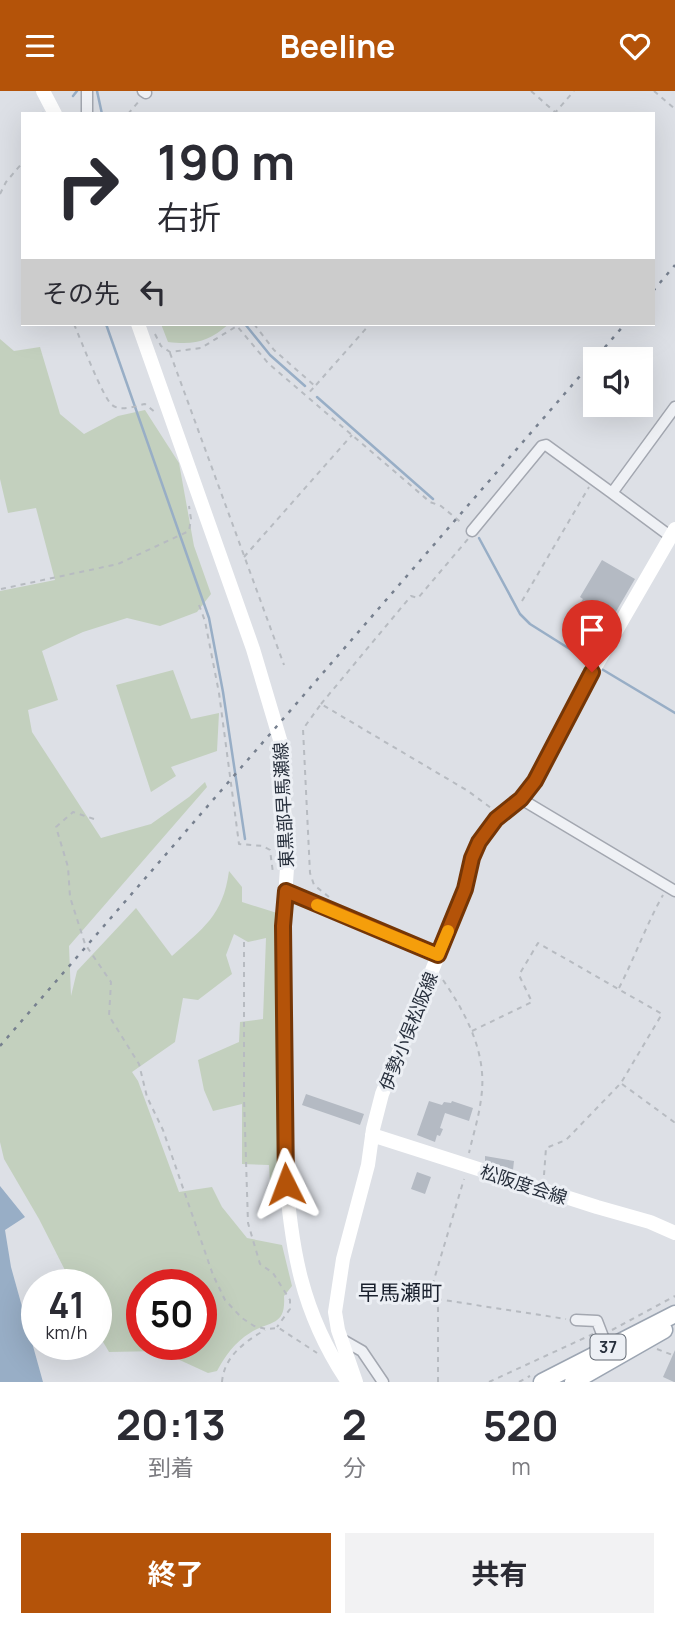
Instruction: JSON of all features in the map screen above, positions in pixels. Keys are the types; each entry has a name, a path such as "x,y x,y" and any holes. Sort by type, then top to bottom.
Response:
{"main road":[{"path":"43,91 54,112"},
{"name":"東黒部早馬瀬線","path":"145,326 277,724 283,769 286,891 283,926 287,1201 296,1260 303,1285 320,1335 348,1382"},
{"name":"伊勢小俣松阪線","path":"356,1382 335,1312 349,1229 369,1165 372,1136 388,1077 465,889 475,849 488,827 521,799 543,769 583,688 673,533"},
{"name":"松阪度会線","path":"372,1136 650,1222 675,1233"},
{"name":"37","path":"542,1382 675,1314"},
{"name":"37","path":"573,1382 675,1323"}],"street":[{"path":"87,91 88,112"},
{"path":"612,492 675,407"},
{"path":"472,531 542,446 546,445 593,481 673,533"},
{"path":"521,799 671,889"},
{"path":"286,891 438,955"},
{"path":"576,1320 597,1321 607,1347"},
{"path":"341,1339 362,1351 383,1382"}],"path":[{"path":"531,91 554,112"},
{"path":"556,112 574,91"},
{"path":"654,91 675,109"},
{"path":"129,112 144,92"},
{"path":"0,194 21,164"},
{"path":"75,326 102,390 112,405 121,409 142,405"},
{"path":"145,326 161,346 170,352 284,665"},
{"path":"170,352 201,348 237,326 261,356 430,502 441,506 472,531 470,538 418,598 411,596 303,729 310,873 314,885 329,897"},
{"path":"256,326 275,351 314,387"},
{"path":"307,395 368,326"},
{"path":"244,558 352,435"},
{"path":"522,601 593,481"},
{"path":"1,589 118,564 186,532"},
{"path":"199,605 205,621 219,693 239,844 262,846 270,850 272,871 286,891"},
{"path":"321,704 468,791 500,815"},
{"path":"93,819 73,812 57,827 68,867 70,897 85,944 111,982 109,1016 139,1064 147,1097 163,1130 213,1275 225,1300 242,1318 266,1329"},
{"path":"619,989 636,956 649,920 671,889"},
{"path":"244,942 244,1098 248,1223 260,1264 273,1273 290,1300 290,1309 276,1328"},
{"path":"472,1031 532,1002 519,975 538,943 662,1014 621,1083 566,1140 546,1148 544,1189"},
{"path":"621,1083 674,1122 675,1120"},
{"path":"436,1299 576,1320"},
{"path":"222,1382 228,1361 242,1345 266,1329 276,1328 286,1332 334,1361"},
{"path":"489,1382 602,1330"},
{"path":"644,1342 661,1352 675,1356"}],"green space":[{"path":"162,326 226,326 201,341 168,342"},
{"path":"0,339 14,351 40,347 60,414 84,434 118,416 145,410 179,463 194,546 211,594 197,612 160,626 127,618 83,632 42,651 58,700 28,710 32,732 101,838 151,824 205,782 207,787 69,946 71,996 77,971 136,908 172,956 202,929 217,910 229,871 242,887 242,902 277,913 279,1174 270,1182 269,1165 242,1164 242,1104 213,1111 204,1090 198,1060 239,1042 240,1022 263,1019 266,938 248,942 234,934 226,955 232,974 198,1000 183,998 175,1042 132,1072 138,1081 179,1192 212,1187 222,1207 247,1238 282,1245 292,1286 284,1296 282,1313 275,1321 240,1341 217,1371 208,1373 180,1360 217,1360 217,1269 126,1269 126,1352 112,1352 112,1269 64,1269 4,1159 0,1142 0,591 55,580 36,508 8,513 0,479"},
{"path":"173,670 191,719 219,713 217,751 171,767 176,776 151,792 116,685"}],"water":[{"path":"0,1186 25,1217 5,1230 21,1303 21,1360 37,1360 43,1382 0,1382"}],"building":[{"path":"602,560 635,579 614,615 596,606 572,643 563,637 568,630 564,627 583,599 580,597"},
{"path":"306,1094 364,1114 360,1125 302,1105"},
{"path":"429,1101 442,1105 452,1101 473,1108 469,1121 445,1113 440,1128 443,1129 435,1142 417,1135"},
{"path":"485,1156 514,1161 513,1170 485,1161"},
{"path":"417,1172 431,1177 425,1194 411,1189"},
{"path":"675,1350 675,1382 674,1382 663,1377"}],"waterway":[{"path":"73,96 77,91"},
{"path":"97,91 102,112"},
{"path":"107,326 209,618 245,839"},
{"path":"247,326 270,355 305,386"},
{"path":"317,397 433,499"},
{"path":"479,538 520,614 530,624 592,663"},
{"path":"600,668 675,713"}],"railway":[{"path":"655,289 675,265"},
{"path":"0,1046 623,326"}],"slow traffic":[{"path":"317,905 438,955 448,931"}],"district":[{"name":"早馬瀬町","path":"400,1292"}],"route":[{"path":"286,1184 283,926 286,891 438,955 465,889 475,849 488,827 521,799 543,769 592,672"}]}
